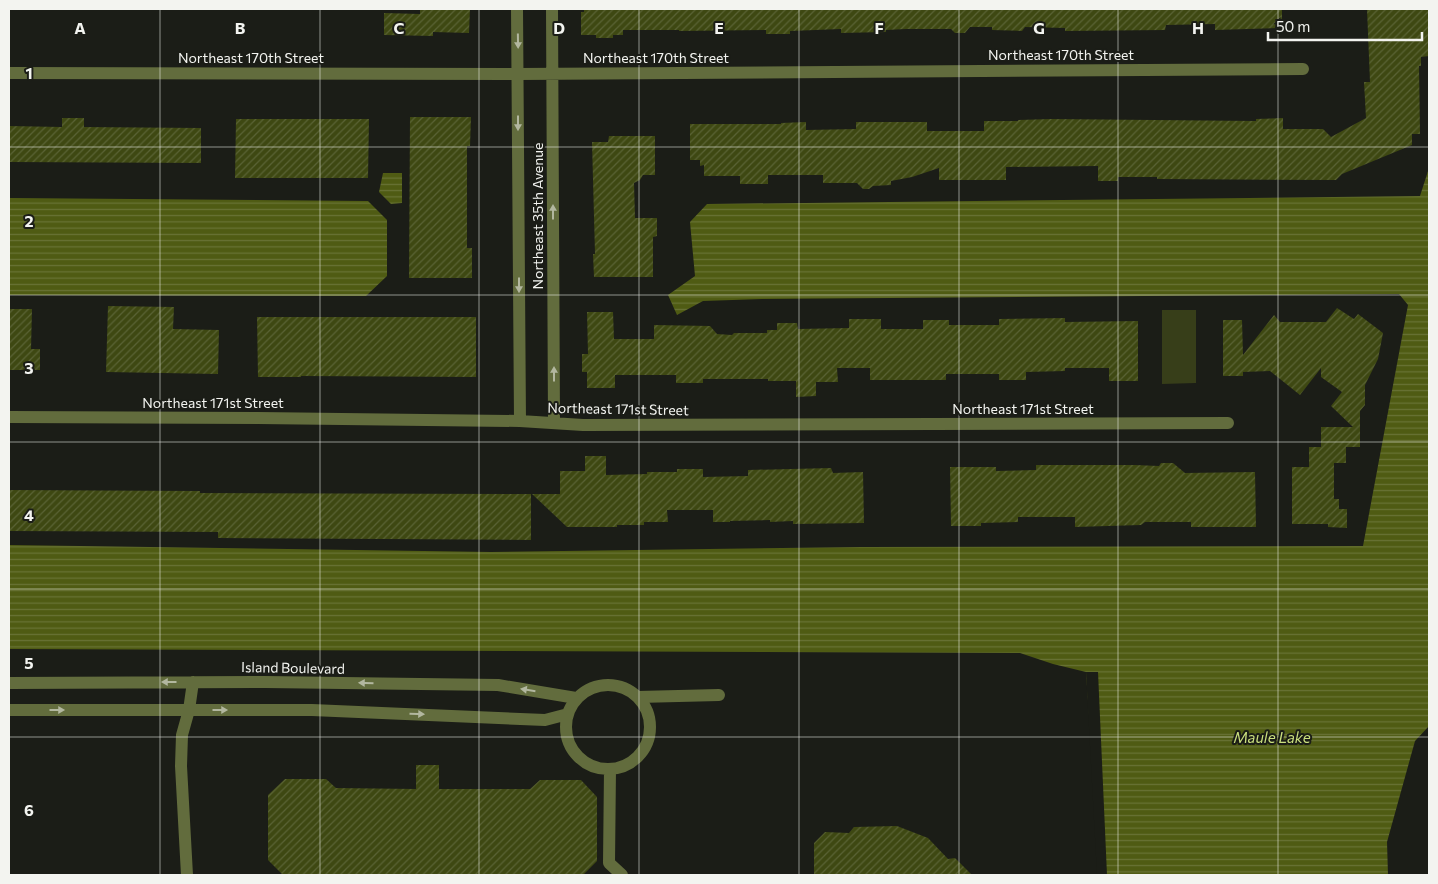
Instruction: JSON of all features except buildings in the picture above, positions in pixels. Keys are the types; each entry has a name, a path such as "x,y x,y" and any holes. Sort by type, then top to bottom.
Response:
{"street":[{"name":"Northeast 35th Avenue","path":"517,9 520,421"},
{"name":"Northeast 35th Avenue","path":"552,9 554,423"},
{"name":"Northeast 170th Street","path":"9,73 552,74 1303,69"},
{"name":"Northeast 171st Street","path":"9,417 520,421 603,425 1228,423"},
{"name":"Island Boulevard","path":"9,683 193,682 498,685 576,698"},
{"path":"188,875 181,766 182,735 189,710 193,682"},
{"path":"601,685 614,685 628,689 638,697 646,708 650,721 650,735 645,748 637,758 624,766 610,769 596,768 583,762 573,751 566,738 565,724 576,698 588,689 601,685"},
{"path":"638,697 719,695"},
{"path":"9,710 312,710 545,720 568,714"},
{"path":"610,769 609,863 622,875"}],"shaded area":[{"path":"1162,310 1196,310 1196,383 1162,384"}],"water":[{"name":"Maule Lake","path":"1429,168 1429,726 1415,741 1387,842 1388,875 1098,875 1086,672 1020,653 9,649 9,545 491,552 862,547 1363,546 1408,305 1399,294 762,299 703,301 677,315 668,295 695,276 690,222 707,204 1420,196"},
{"path":"383,173 402,173 402,203 391,204 379,192"},
{"path":"9,198 368,201 387,220 387,276 366,296 9,295"}],"pier":[{"path":"1086,672 1098,672 1107,875 1097,875"}]}
